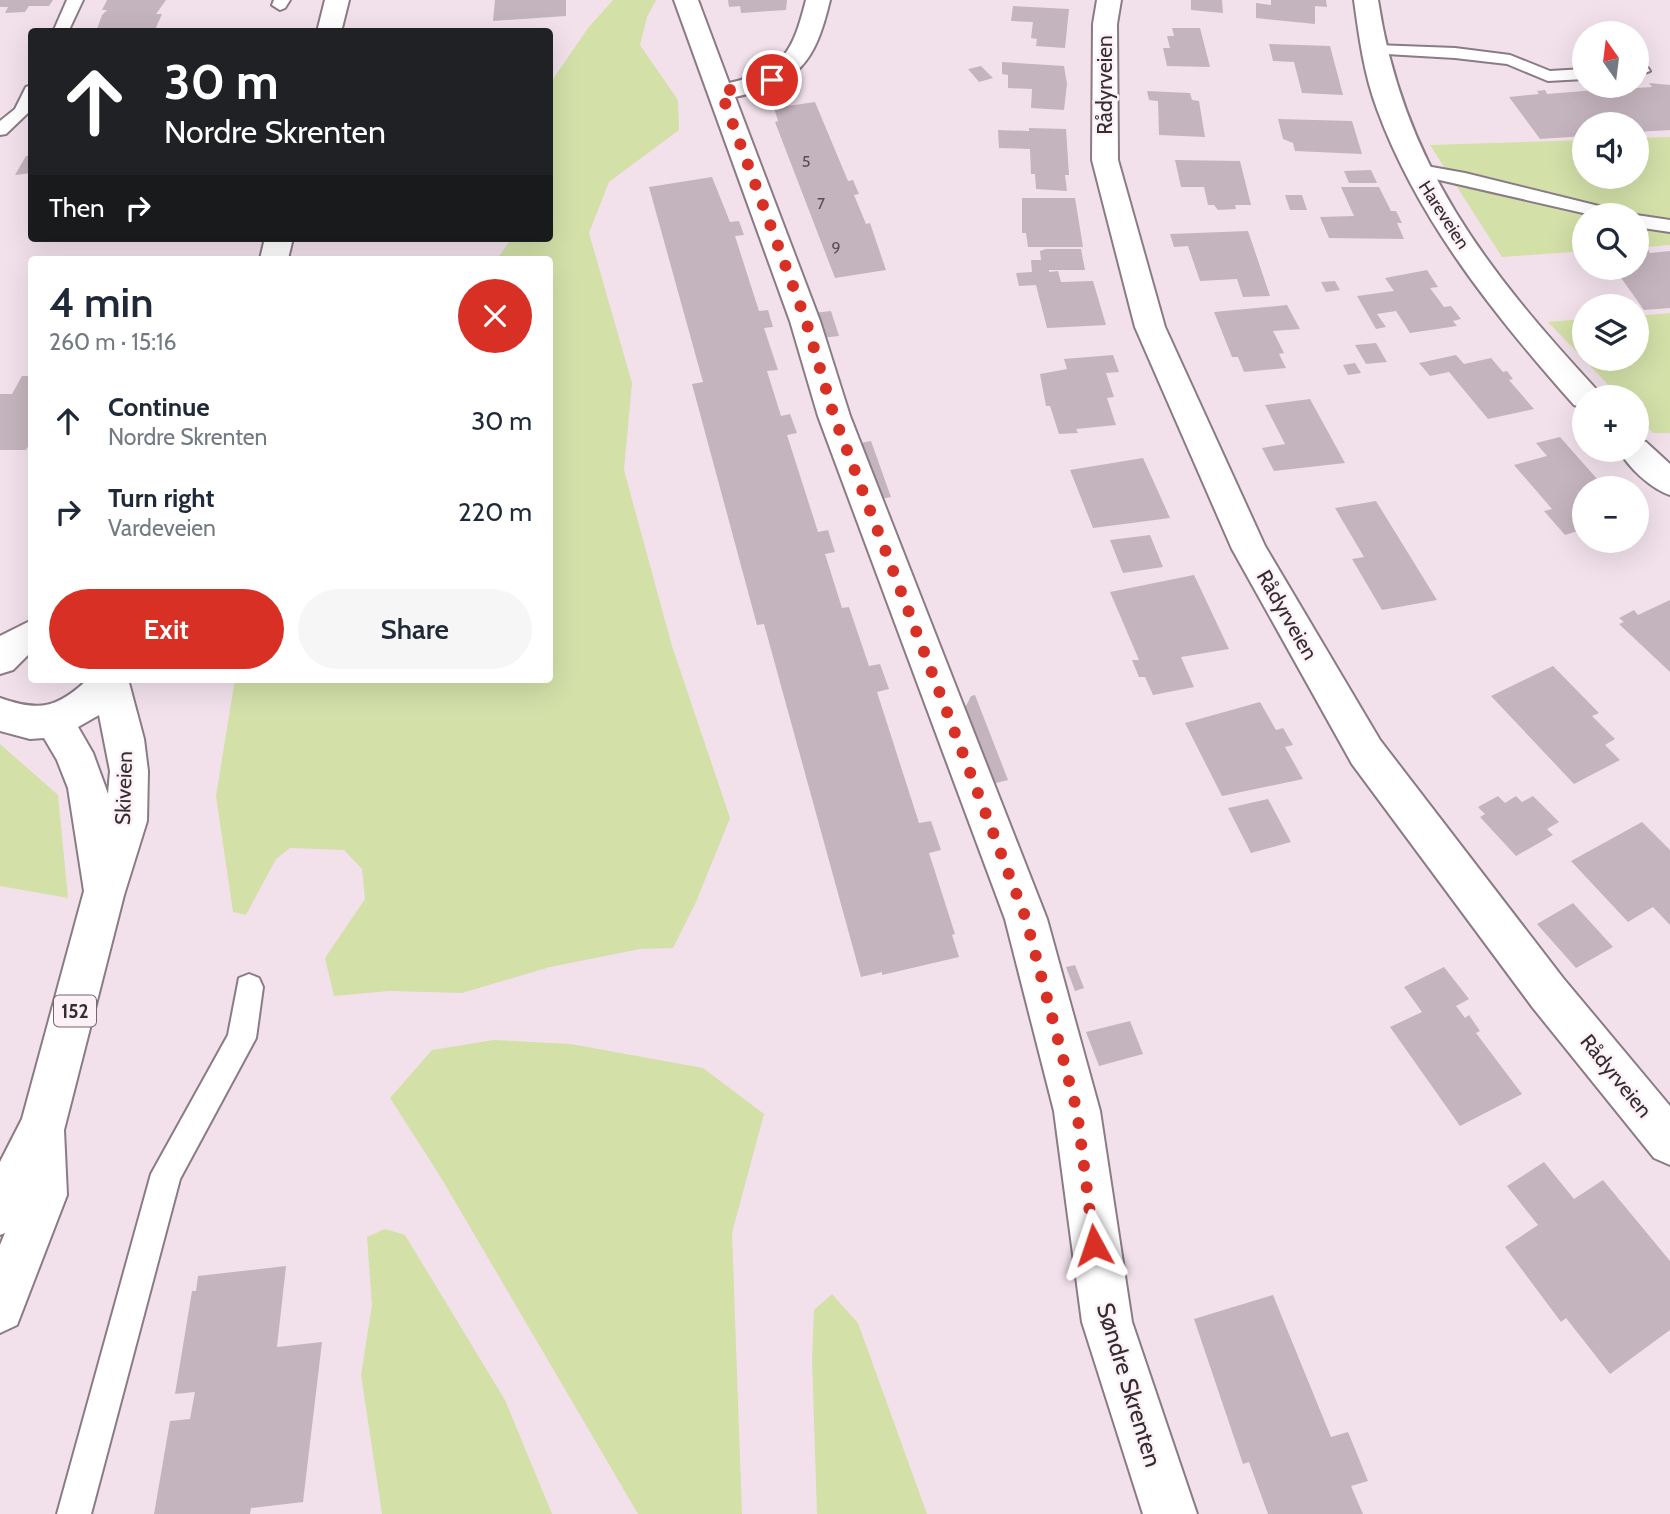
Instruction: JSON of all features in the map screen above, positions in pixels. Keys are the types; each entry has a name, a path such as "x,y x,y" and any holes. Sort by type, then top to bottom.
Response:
{"street":[{"path":"330,28 337,0"},
{"name":"Søndre Skrenten","path":"686,0 806,321 834,416 1021,906 1077,1111 1107,1322 1170,1514"},
{"path":"721,92 758,85 788,70 804,47 817,0"},
{"name":"Rådyrveien","path":"1110,0 1105,24 1105,160 1150,327 1249,549 1366,752 1548,993 1670,1142"},
{"name":"Hareveien","path":"1366,0 1391,116 1415,169 1455,235 1489,282 1575,385"},
{"path":"1648,462 1670,483"},
{"name":"152","path":"0,714 23,722 53,720 84,706 107,683"},
{"name":"Skiveien","path":"0,1211 43,1126 103,895 127,821 126,750 111,683"},
{"name":"Skiveien","path":"53,720 74,754 88,788 103,895"},
{"name":"Skiveien","path":"0,1308 43,1195 43,1126"}],"lane":[{"path":"62,28 75,0"},
{"path":"1375,50 1455,53 1510,60 1548,76 1572,75"},
{"path":"0,130 22,111 28,98"},
{"path":"1415,169 1465,178 1572,205"},
{"path":"1649,223 1670,226"},
{"path":"74,1514 166,1174 242,1038 249,987"}],"green space":[{"path":"613,0 656,0 647,17 640,45 678,100 679,130 609,182 589,233 632,383 624,470 672,646 730,818 696,902 673,948 640,949 550,967 462,993 389,991 334,996 325,958 365,899 362,869 344,850 290,848 276,859 246,915 233,912 216,796 234,683 553,683 553,256 499,256 509,242 553,242 553,79 588,28"},
{"path":"1670,137 1670,245 1649,247 1649,203 1572,203 1572,252 1502,257 1430,145 1572,140 1572,189 1649,189 1649,138"},
{"path":"1670,313 1670,433 1653,433 1649,429 1649,385 1608,385 1595,371 1649,371 1649,315"},
{"path":"1572,320 1572,347 1548,322"},
{"path":"0,744 58,795 68,898 0,886"},
{"path":"494,1040 571,1044 703,1068 764,1114 732,1233 742,1514 638,1514 440,1176 390,1098 432,1050"},
{"path":"385,1229 405,1235 505,1400 552,1514 382,1514 361,1375 372,1305 367,1237"},
{"path":"832,1294 858,1323 927,1514 817,1514 812,1360 814,1310"}],"building":[{"path":"0,0 53,0 49,6 29,6 25,12 5,13 8,7 0,7"},
{"path":"107,0 166,0 156,14 162,14 156,28 97,28 107,10 102,10"},
{"path":"495,0 566,0 566,16 493,21"},
{"path":"728,0 787,0 786,10 741,13 740,6 729,7"},
{"path":"1191,0 1222,0 1223,13 1191,10"},
{"path":"1271,0 1326,0 1327,7 1315,6 1315,24 1256,18 1256,3 1271,5"},
{"path":"1013,6 1069,9 1065,48 1036,46 1037,39 1031,38 1033,22 1011,21"},
{"path":"1172,28 1200,28 1210,67 1167,66 1163,48 1170,48 1167,36 1174,36"},
{"path":"1269,44 1330,46 1343,95 1302,93 1294,62 1273,61"},
{"path":"1002,62 1064,66 1067,84 1064,110 1031,108 1032,89 1008,88 1008,75 1002,74"},
{"path":"981,66 993,78 979,82 968,69"},
{"path":"1649,83 1670,85 1670,130 1649,131 1649,112 1572,112 1572,137 1540,139 1509,97 1539,94 1537,91 1545,90 1547,94 1572,92 1572,98 1649,98 1649,87 1652,87"},
{"path":"1147,91 1190,93 1192,100 1199,101 1205,137 1159,135 1158,101 1149,100"},
{"path":"815,102 848,181 853,180 859,194 854,195 866,224 870,223 886,270 835,278 775,122 778,121 774,108"},
{"path":"1278,119 1352,121 1362,154 1295,151 1293,143 1283,139"},
{"path":"1029,128 1066,129 1069,175 1065,175 1067,191 1036,189 1035,174 1031,174 1030,149 999,148 998,130 1029,131"},
{"path":"26,156 28,156 28,173 15,175"},
{"path":"1175,160 1240,161 1251,205 1235,205 1236,209 1218,210 1214,205 1208,205 1204,187 1181,187"},
{"path":"1371,170 1377,183 1349,183 1344,171"},
{"path":"712,177 730,222 739,221 744,235 735,236 759,311 768,310 773,327 764,328 778,370 767,371 781,416 790,414 797,433 787,435 818,532 828,530 835,552 825,554 842,608 849,607 869,666 880,664 889,689 877,692 919,823 931,821 941,850 929,853 955,934 952,935 959,957 882,975 882,972 861,977 764,624 757,625 692,384 703,382 649,187"},
{"path":"1341,187 1379,187 1391,211 1396,211 1402,223 1397,223 1404,239 1329,238 1320,217 1354,216"},
{"path":"1285,195 1302,195 1307,210 1290,210"},
{"path":"1022,198 1075,198 1083,247 1028,247 1026,233 1022,233"},
{"path":"1248,231 1270,296 1243,297 1237,279 1200,281 1188,246 1174,247 1170,234"},
{"path":"1081,249 1085,270 1049,270 1049,272 1058,271 1061,282 1093,281 1106,325 1047,328 1036,285 1019,286 1016,273 1032,272 1031,260 1041,260 1040,251"},
{"path":"1649,251 1670,251 1670,308 1649,310 1649,294 1633,294 1623,280 1649,280"},
{"path":"1427,270 1438,287 1430,288 1444,307 1451,306 1461,319 1453,321 1457,326 1410,333 1396,311 1377,314 1386,327 1376,329 1357,296 1394,291 1385,278"},
{"path":"1335,281 1340,290 1326,292 1321,282"},
{"path":"1287,305 1300,329 1273,331 1284,353 1279,354 1286,368 1244,372 1238,357 1232,357 1214,312"},
{"path":"831,311 839,336 821,338 813,313"},
{"path":"1376,343 1387,362 1366,364 1355,345"},
{"path":"1113,355 1119,372 1106,373 1114,397 1107,398 1116,425 1076,429 1078,433 1059,434 1050,406 1046,406 1040,374 1067,369 1064,359"},
{"path":"1456,355 1464,364 1491,358 1503,372 1507,371 1513,379 1509,380 1534,409 1488,419 1449,372 1430,376 1419,363"},
{"path":"1355,363 1361,373 1348,375 1343,365"},
{"path":"22,376 28,376 26,450 0,450 0,394 12,394"},
{"path":"1310,399 1345,463 1274,471 1262,448 1285,444 1265,405"},
{"path":"1560,437 1572,451 1572,462 1582,462 1594,476 1572,476 1572,533 1565,535 1544,511 1552,509 1514,465 1547,456 1536,443"},
{"path":"871,441 891,497 875,500 855,444"},
{"path":"1143,458 1170,518 1093,528 1070,470"},
{"path":"1376,501 1437,600 1382,610 1352,559 1364,557 1335,508"},
{"path":"1150,535 1163,567 1123,573 1110,540"},
{"path":"1194,575 1229,649 1181,657 1194,687 1153,695 1145,677 1139,677 1132,660 1139,660 1110,592"},
{"path":"1670,600 1670,672 1619,624 1624,622 1619,618 1634,610 1638,615"},
{"path":"1553,666 1599,713 1592,716 1615,739 1605,745 1620,760 1574,784 1491,696"},
{"path":"975,695 1008,780 988,785 962,714 971,696"},
{"path":"1260,702 1276,730 1283,728 1293,745 1285,747 1303,779 1222,796 1185,723"},
{"path":"1498,796 1505,803 1516,796 1522,802 1533,796 1559,822 1547,829 1553,835 1516,856 1480,817 1485,814 1478,807"},
{"path":"1268,799 1291,842 1251,853 1228,808"},
{"path":"1642,822 1670,850 1670,925 1653,907 1628,922 1571,861"},
{"path":"1573,903 1613,947 1576,968 1537,924"},
{"path":"1075,965 1084,988 1075,991 1066,967"},
{"path":"1444,967 1469,999 1456,1006 1465,1018 1469,1015 1480,1031 1476,1033 1522,1094 1460,1126 1390,1027 1422,1012 1404,987"},
{"path":"1130,1021 1143,1054 1099,1066 1086,1032"},
{"path":"1544,1162 1574,1199 1603,1180 1670,1261 1670,1330 1610,1374 1566,1318 1561,1322 1505,1247 1538,1225 1507,1186"},
{"path":"286,1266 277,1347 322,1342 303,1502 251,1508 250,1514 154,1514 170,1421 190,1419 195,1392 175,1394 192,1291 196,1291 198,1276"},
{"path":"1273,1295 1331,1437 1348,1432 1368,1481 1351,1486 1363,1514 1268,1514 1249,1462 1243,1464 1194,1319"}],"route":[{"path":"772,80 721,92 806,321 834,416 1026,919 1077,1111 1086,1162 1094,1245"}]}
